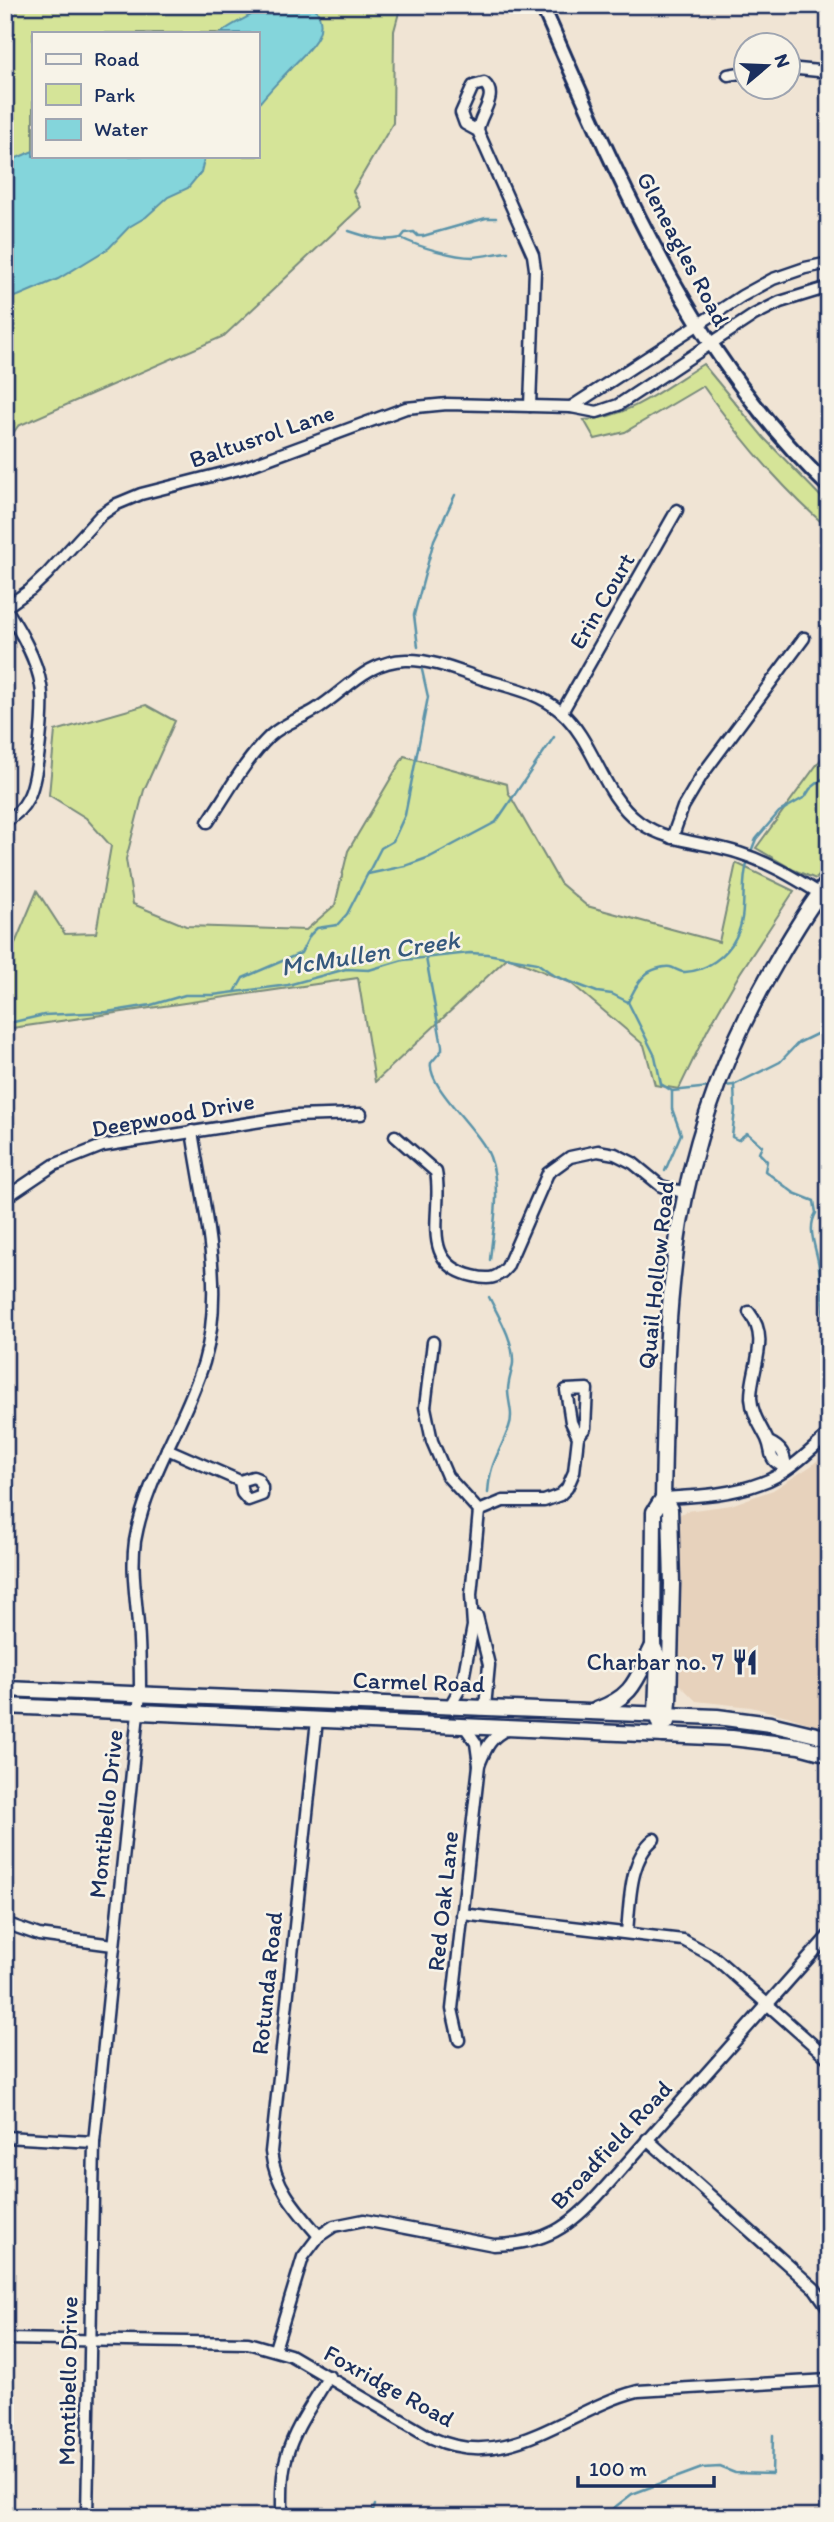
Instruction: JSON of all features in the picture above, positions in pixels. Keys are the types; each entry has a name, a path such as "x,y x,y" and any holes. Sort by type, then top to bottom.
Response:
{"main road":[{"name":"Quail Hollow Road","path":"663,1735 672,1584 670,1510 663,1498 668,1332 676,1252 686,1193 712,1097 727,1059 765,980 829,881"},
{"name":"Quail Hollow Road","path":"663,1498 654,1511 653,1646 657,1657 663,1714"},
{"path":"592,1711 616,1701 634,1685 653,1646"},
{"name":"Carmel Road","path":"5,1689 734,1718 829,1738"},
{"name":"Carmel Road","path":"5,1706 758,1739 829,1754"},
{"path":"465,1727 481,1715 485,1707"}],"street":[{"name":"Gleneagles Road","path":"542,5 656,253 698,324 761,413 829,487"},
{"path":"802,69 829,72"},
{"path":"478,131 464,124 461,114 472,86 484,83 490,88 491,95 478,123 478,131 533,255 535,269 530,406"},
{"path":"571,407 698,324 773,279 829,263"},
{"name":"Baltusrol Lane","path":"5,821 24,805 32,789 43,703 38,670 6,607 47,574 101,516 136,496 243,467 407,408 447,404 571,407 597,412 618,405 754,315 780,302 829,287"},
{"name":"Erin Court","path":"562,712 677,510"},
{"path":"672,838 683,807 696,785 804,638"},
{"path":"208,822 269,737 286,724 323,704 362,673 377,666 406,660 432,663 534,694 562,712 581,736 608,785 629,813 651,830 672,838 750,856 819,893"},
{"name":"Deepwood Drive","path":"5,1198 54,1165 77,1154 118,1142 294,1116 361,1114"},
{"name":"Montibello Drive","path":"87,2517 94,2142 140,1695 133,1564 135,1543 142,1512 203,1365 213,1317 213,1274 192,1131"},
{"path":"395,1136 436,1172 435,1231 440,1252 460,1272 488,1279 500,1276 507,1267 548,1173 570,1157 598,1151 615,1154 633,1163 662,1186 686,1193"},
{"path":"749,1312 758,1327 760,1338 752,1388 753,1412 769,1442 769,1453 775,1464 786,1468"},
{"path":"433,1342 425,1406 432,1441 447,1476 480,1510"},
{"path":"663,1498 723,1493 762,1483 829,1434"},
{"path":"480,1510 503,1501 544,1501 560,1495 567,1488 574,1472 578,1437"},
{"path":"167,1450 240,1481"},
{"path":"450,1706 462,1685 473,1626 471,1595 480,1510"},
{"path":"471,1595 489,1665 485,1707"},
{"name":"Rotunda Road","path":"317,1720 271,2152 276,2174 286,2196 319,2236"},
{"name":"Red Oak Lane","path":"459,2040 452,2009 479,1765 476,1743 465,1727"},
{"name":"Red Oak Lane","path":"479,1765 488,1743 508,1729"},
{"path":"626,1932 638,1864 647,1844 654,1839"},
{"path":"463,1914 670,1937 701,1948 829,2059"},
{"path":"5,1923 39,1935 113,1945"},
{"name":"Broadfield Road","path":"319,2236 340,2224 364,2220 488,2245 513,2245 534,2241 560,2229 583,2213 829,1935"},
{"path":"5,2137 94,2142"},
{"path":"648,2140 816,2289 829,2309"},
{"path":"275,2349 300,2264 319,2236"},
{"name":"Foxridge Road","path":"5,2339 248,2343 275,2349 328,2376 432,2438 474,2449 493,2449 517,2444 610,2399 638,2391 829,2380"},
{"path":"282,2517 282,2482 286,2456 296,2432 328,2376"}],"shaded area":[{"path":"829,1450 829,1730 751,1707 696,1701 678,1683 679,1515 686,1511 731,1505 773,1490 811,1466"}],"green space":[{"path":"5,5 401,5 394,31 393,123 353,191 361,207 224,336 18,426 5,445"},
{"path":"703,364 764,438 829,505 829,529 762,461 731,425 703,386 625,432 595,439 584,420 617,414 632,407"},
{"path":"146,705 175,721 144,790 126,859 133,904 186,926 306,930 335,905 348,851 404,756 507,784 508,792 560,883 587,906 719,942 736,863 794,891 740,973 708,1029 679,1089 655,1085 644,1045 571,983 508,957 375,1082 358,978 5,1029 5,946 14,946 37,891 65,934 96,933 111,846 86,818 49,795 55,731"},
{"path":"829,748 829,865 816,879 794,870 756,848"}],"water":[{"path":"265,5 313,5 321,24 316,40 310,48 259,104 259,32 222,32"},
{"path":"32,151 32,158 204,158 201,172 188,188 168,197 146,217 129,227 109,248 58,279 5,299 5,163"}],"waterway":[{"path":"349,231 375,238 394,239 401,238 405,233 414,232 423,236 486,218 496,218"},
{"path":"401,238 437,251 465,257 508,252"},
{"path":"418,647 414,615 434,540 455,495"},
{"path":"235,992 243,978 301,953 310,935 317,928 337,925 347,914 381,848 393,841 405,815 428,697 422,670"},
{"path":"368,874 430,857 496,822 554,737"},
{"path":"752,849 756,839 779,812 805,797 810,789 829,774"},
{"path":"628,1002 640,981 650,972 667,967 683,972 701,969 727,950 736,937 742,920 747,864"},
{"name":"McMullen Creek","path":"5,1024 44,1015 107,1012 151,1005 185,995 213,995 288,985 346,969 369,970 403,960 470,953 487,954 537,963 555,976 597,992 612,994 628,1002 655,1056 661,1084 672,1091 710,1087"},
{"path":"426,958 442,1046 442,1050 431,1063 432,1073 445,1096 484,1146 494,1169 496,1208 490,1260"},
{"name":"McMullen Creek","path":"724,1086 734,1085 780,1062 798,1043 829,1028"},
{"path":"734,1085 732,1137 738,1140 747,1133 762,1146 759,1153 767,1161 765,1171 794,1193 814,1201 816,1213 812,1233 819,1267 824,1322 821,1350 829,1371"},
{"path":"665,1171 681,1134 672,1109 672,1091"},
{"path":"488,1493 493,1465 510,1422 508,1390 513,1363 508,1338 489,1297"},
{"path":"602,2517 632,2494 702,2468 720,2467 735,2473 772,2474 773,2435"},
{"path":"371,2517 375,2505"}],"place":[{"name":"Charbar no. 7","path":"745,1662"}]}
